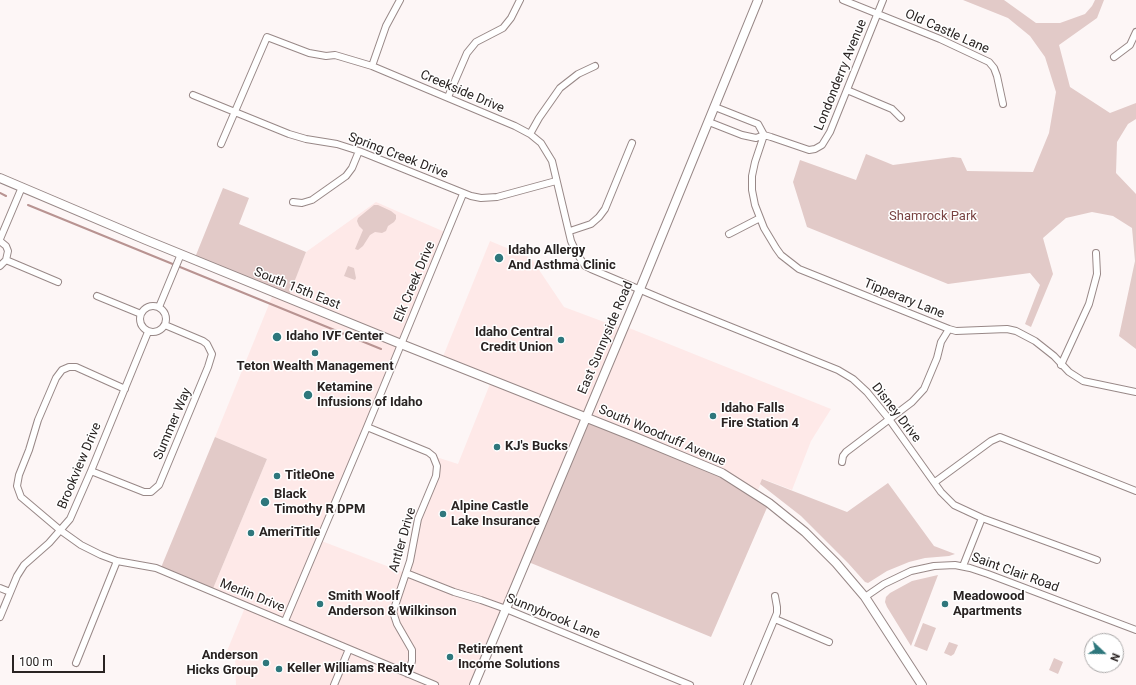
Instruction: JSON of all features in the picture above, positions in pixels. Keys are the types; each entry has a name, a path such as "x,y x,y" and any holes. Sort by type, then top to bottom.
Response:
{"main road":[{"name":"East Sunnyside Road","path":"474,685 640,289 758,0"},
{"name":"South 15th East","path":"0,178 179,258 586,417"},
{"name":"South Woodruff Avenue","path":"586,417 707,466 769,503 805,532 836,563 866,597 922,685"}],"street":[{"path":"372,66 386,26 400,0"},
{"path":"448,97 467,53 476,42 503,28 511,18 520,0"},
{"name":"Old Castle Lane","path":"843,0 940,39 988,62 994,68 997,76 1003,104"},
{"name":"Londonderry Avenue","path":"709,122 742,135 756,138 764,135 771,136 809,150 815,149 822,145 826,140 883,0"},
{"path":"1114,57 1130,44 1136,32"},
{"name":"Creekside Drive","path":"234,112 267,37 309,53 326,56 335,55 372,66 516,126 530,134 541,143 552,161 570,231 571,241 585,266 591,270 640,289"},
{"path":"530,134 538,118 560,88 578,74 595,66"},
{"path":"847,90 892,109 901,118"},
{"name":"Spring Creek Drive","path":"193,95 289,134 306,139 337,144 359,151 463,194 482,198 497,197 556,181"},
{"path":"715,107 758,124 764,135"},
{"path":"221,144 234,112"},
{"name":"Tipperary Lane","path":"764,135 754,162 752,176 752,190 755,205 769,236 781,255 799,268 948,329 956,331 1007,329 1016,331 1035,340 1054,356 1061,366 1083,381 1136,392"},
{"path":"570,231 591,224 605,209 632,143"},
{"path":"292,202 312,200 346,176 352,168 359,151"},
{"path":"0,266 6,260 8,251 6,246 0,240 22,187"},
{"name":"Elk Creek Drive","path":"284,621 367,427 463,194"},
{"path":"729,234 760,218"},
{"path":"1061,366 1089,304 1097,274 1096,253"},
{"path":"159,308 179,258"},
{"path":"6,260 58,282"},
{"name":"Disney Drive","path":"640,289 838,370 853,379 867,392 889,418 948,500 954,505 982,518 1097,560"},
{"path":"97,296 141,314"},
{"path":"155,306 159,308 165,313 165,325 160,331 152,333 148,332 144,329 140,322 141,314 147,308 155,306"},
{"name":"Summer Way","path":"91,471 144,492 151,492 159,485 212,354 207,344 203,341 165,325"},
{"path":"842,462 843,456 846,452 912,402 924,389 948,329"},
{"name":"Brookview Drive","path":"0,617 17,576 24,565 49,543 70,519 148,332"},
{"name":"Merlin Drive","path":"125,389 76,367 69,367 62,370 56,378 34,431 19,475 17,486 21,497 60,530 81,545 101,555 117,561 156,568 434,685"},
{"name":"Antler Drive","path":"367,427 428,452 434,456 437,466 436,476 418,519 406,573 393,612 397,624 412,650 412,661 408,674"},
{"path":"935,482 991,441 1002,437 1136,491"},
{"path":"963,566 982,518"},
{"path":"76,663 117,561"},
{"name":"Saint Clair Road","path":"866,597 884,584 911,571 934,566 955,565 988,574 1136,630"},
{"name":"Sunnybrook Lane","path":"406,573 454,592 506,609 690,685"},
{"path":"0,588 10,592"},
{"path":"747,685 775,619 777,607 775,596"},
{"path":"775,619 829,642"},
{"path":"334,685 349,649"}],"shaded area":[{"path":"376,202 447,233 319,540 405,573 418,519 436,476 433,456 458,464 492,379 442,359 490,241 531,258 564,307 623,329 624,326 831,409 811,441 792,490 763,479 756,494 586,417 474,685 236,685 235,655 227,651 246,605 212,591 267,459 215,437 274,292 288,297 306,252"}],"green space":[{"name":"Shamrock Park","path":"963,0 1004,0 1036,23 1060,23 1085,14 1095,0 1104,0 1097,18 1059,45 1070,87 1110,113 1136,103 1136,119 1128,124 1117,142 1116,173 1136,194 1136,349 1119,336 1135,261 1132,228 1113,216 1092,212 1066,218 1043,238 1053,274 1031,327 1025,324 1040,285 1030,273 948,284 807,227 793,182 800,160 856,180 866,154 893,165 953,157 961,158 967,171 1033,172 1049,133 1056,92 1045,57 1030,36 1008,18"},
{"path":"223,188 249,198 239,224 306,252 288,298 194,260"},
{"path":"374,205 378,205 391,211 396,215 396,219 388,226 386,231 382,233 375,232 370,235 363,246 358,250 355,249 363,230 359,226 357,221 358,218"},
{"path":"348,266 354,268 355,280 344,276"},
{"path":"586,417 717,471 769,503 711,637 526,561"},
{"path":"215,437 267,459 212,591 160,570"},
{"path":"762,479 847,512 888,483 934,546 955,554 909,562 887,571 868,583 865,582 801,516 760,484"},
{"path":"938,575 911,646 887,607 885,602 886,597 890,593 912,581"},
{"path":"923,623 936,628 927,651 914,646"},
{"path":"949,642 958,645 954,654 951,656 944,653"},
{"path":"1054,658 1063,662 1058,674 1049,670"}],"waterway":[{"path":"0,193 6,196"},
{"path":"28,205 381,349"}],"place":[{"name":"Idaho Allergy And Asthma Clinic","path":"499,258"},
{"name":"Idaho IVF Center","path":"277,337"},
{"name":"Idaho Central Credit Union","path":"561,340"},
{"name":"Teton Wealth Management","path":"315,353"},
{"name":"Ketamine Infusions of Idaho","path":"308,395"},
{"name":"Idaho Falls Fire Station 4","path":"713,416"},
{"name":"KJ's Bucks","path":"497,447"},
{"name":"TitleOne","path":"277,476"},
{"name":"Black Timothy R DPM","path":"265,502"},
{"name":"Alpine Castle Lake Insurance","path":"443,514"},
{"name":"AmeriTitle","path":"251,533"},
{"name":"Smith Woolf Anderson & Wilkinson","path":"320,604"},
{"name":"Meadowood Apartments","path":"945,604"},
{"name":"Retirement Income Solutions","path":"450,657"},
{"name":"Anderson Hicks Group","path":"266,663"},
{"name":"Keller Williams Realty","path":"279,669"}]}
